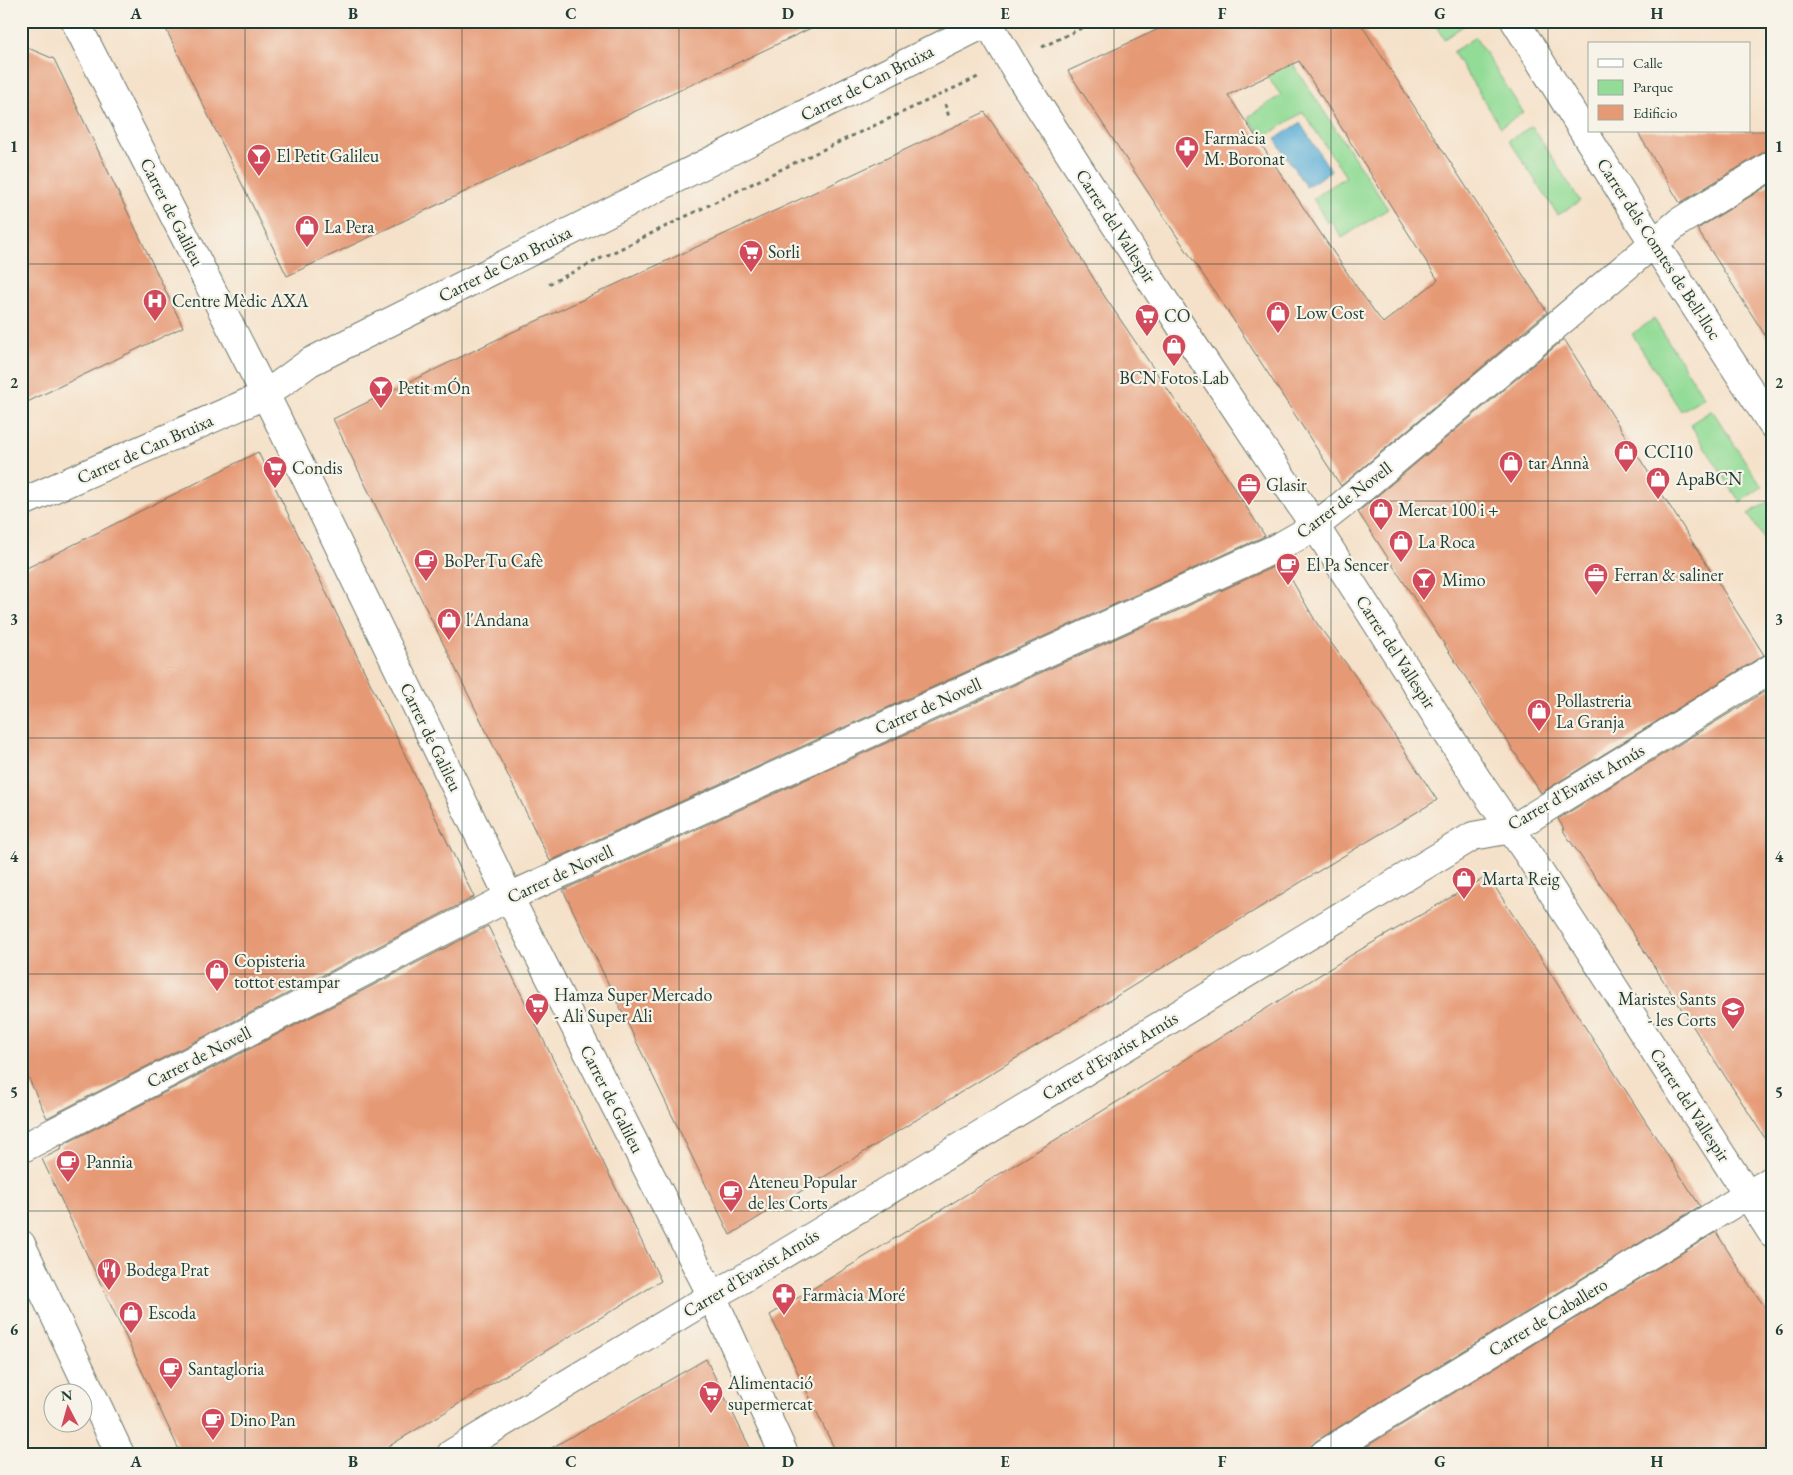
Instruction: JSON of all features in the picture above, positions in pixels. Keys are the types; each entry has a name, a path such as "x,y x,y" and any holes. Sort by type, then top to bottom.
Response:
{"street":[{"name":"Carrer de Galileu","path":"74,21 264,395 509,897 712,1296 784,1454"},
{"name":"Carrer dels Comtes de Bell-lloc","path":"1515,21 1654,243 1772,424"},
{"name":"Carrer de Can Bruixa","path":"21,503 264,395 310,362 988,22"},
{"name":"Carrer del Vallespir","path":"988,22 1022,80 1184,331 1314,527 1478,782 1512,829 1772,1232"},
{"name":"Carrer de Novell","path":"21,1149 509,897 1272,550 1314,527 1679,222 1772,166"},
{"name":"Carrer d'Evarist Arnús","path":"451,1454 1473,836 1512,829 1772,668"},
{"name":"Carrer de Caballero","path":"1324,1454 1772,1180"},
{"path":"21,1244 120,1454"}],"path":[{"path":"1038,48 1096,21"},
{"path":"542,288 790,165 963,84"},
{"path":"944,104 950,117"}],"green space":[{"path":"1433,21 1464,21 1466,24 1444,39"},
{"path":"1475,37 1523,112 1501,127 1453,52"},
{"path":"1291,61 1388,209 1342,238 1331,221 1327,223 1313,198 1346,177 1303,112 1263,138 1248,117 1281,95 1266,75"},
{"path":"1532,126 1580,201 1558,215 1509,140"},
{"path":"1654,319 1704,397 1681,411 1632,334"},
{"path":"1712,410 1762,487 1740,502 1690,424"},
{"path":"1772,501 1772,551 1748,514"}],"water":[{"path":"1300,123 1331,171 1306,187 1275,139"}],"building":[{"path":"162,21 826,21 287,276"},
{"path":"1176,21 1359,21 1547,312 1341,486 1068,71","holes":["1299,61 1438,280 1383,323 1356,286 1228,95"]},
{"path":"21,45 54,59 183,327 21,405"},
{"path":"985,112 1056,217 1105,297 1265,536 550,861 333,419 504,336"},
{"path":"1772,131 1772,149 1680,203 1638,132"},
{"path":"1772,183 1772,346 1697,229"},
{"path":"1564,339 1764,655 1541,793 1358,512"},
{"path":"258,452 474,897 47,1118 21,1062 21,571"},
{"path":"1282,563 1316,622 1358,680 1437,800 730,1235 563,890"},
{"name":"Maristes Sants - les Corts","path":"1772,687 1772,1149 1621,915 1562,829 1564,829 1558,819"},
{"path":"1488,876 1700,1206 1316,1441 1311,1446 1308,1454 837,1454 770,1315 1156,1078 1353,954"},
{"path":"488,926 661,1281 376,1454 181,1454 42,1159 62,1149 61,1146"},
{"path":"1716,1232 1772,1317 1772,1454 1354,1454"},
{"path":"706,1359 753,1454 541,1454"}],"place":[{"name":"Farmàcia M. Boronat","path":"1187,169"},
{"name":"El Petit Galileu","path":"259,177"},
{"name":"La Pera","path":"307,248"},
{"name":"Sorli","path":"751,273"},
{"name":"Centre Mèdic AXA","path":"155,322"},
{"name":"Low Cost","path":"1278,334"},
{"name":"CO","path":"1147,337"},
{"name":"BCN Fotos Lab","path":"1174,367"},
{"name":"Petit mÓn","path":"381,409"},
{"name":"CCI10","path":"1626,473"},
{"name":"tar Annà","path":"1511,484"},
{"name":"Condis","path":"275,489"},
{"name":"ApaBCN","path":"1658,500"},
{"name":"Glasir","path":"1249,506"},
{"name":"Mercat 100 i +","path":"1381,531"},
{"name":"La Roca","path":"1401,563"},
{"name":"BoPerTu Cafè","path":"426,582"},
{"name":"El Pa Sencer","path":"1288,586"},
{"name":"Ferran & saliner","path":"1596,596"},
{"name":"Mimo","path":"1424,601"},
{"name":"l'Andana","path":"449,641"},
{"name":"Pollastreria La Granja","path":"1539,732"},
{"name":"Marta Reig","path":"1464,900"},
{"name":"Copisteria tottot estampar","path":"217,992"},
{"name":"Hamza Super Mercado - Ali Super Ali","path":"537,1026"},
{"name":"Maristes Sants - les Corts","path":"1733,1030"},
{"name":"Pannia","path":"68,1183"},
{"name":"Ateneu Popular de les Corts","path":"731,1213"},
{"name":"Bodega Prat","path":"109,1291"},
{"name":"Farmàcia Moré","path":"784,1316"},
{"name":"Escoda","path":"131,1334"},
{"name":"Santagloria","path":"171,1390"},
{"name":"Alimentació supermercat","path":"711,1414"},
{"name":"Dino Pan","path":"213,1441"}]}
